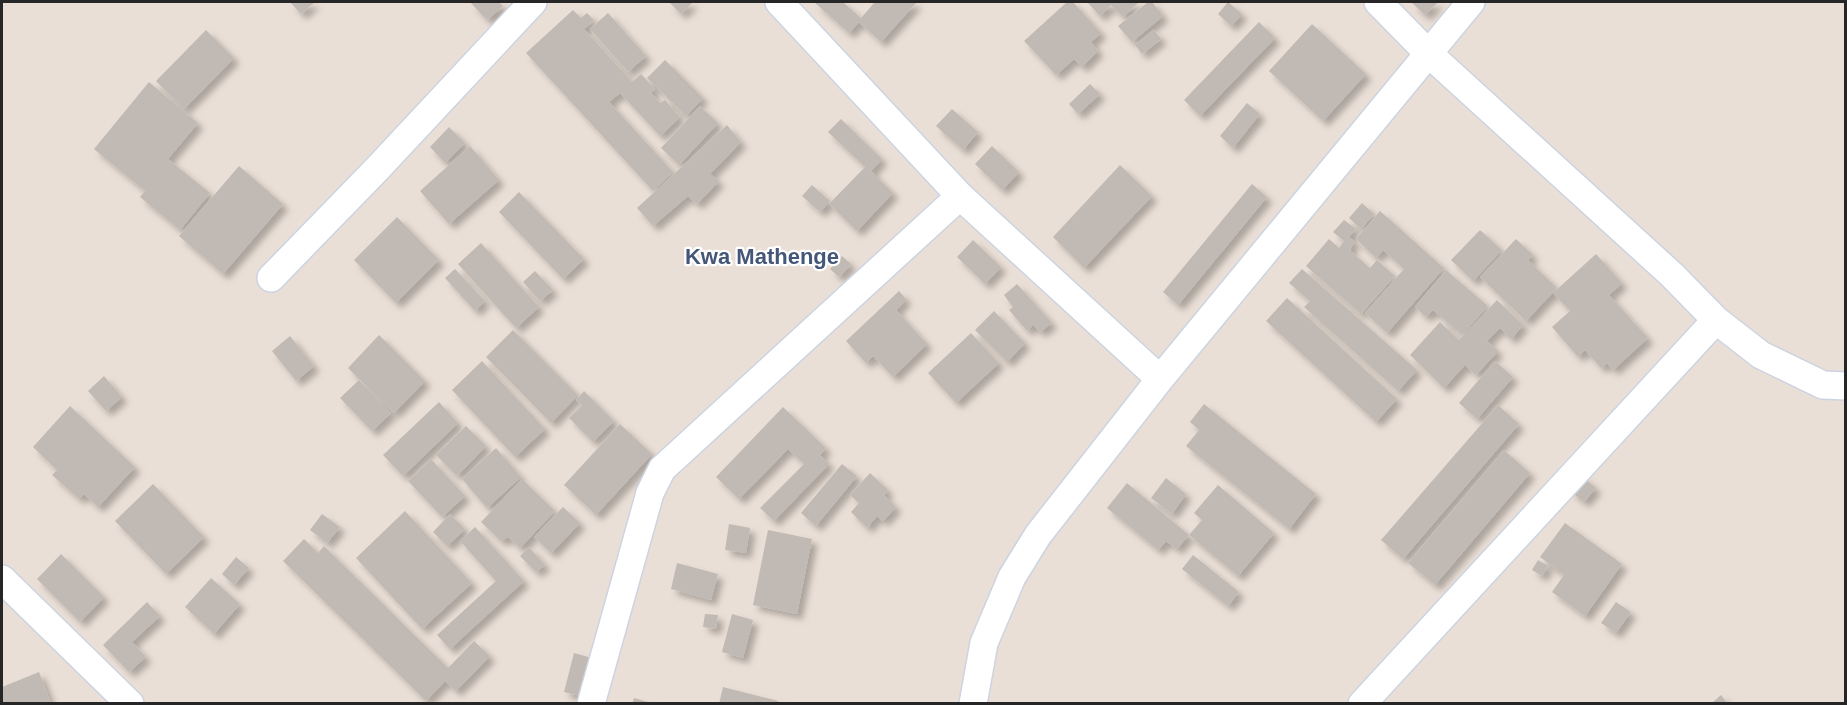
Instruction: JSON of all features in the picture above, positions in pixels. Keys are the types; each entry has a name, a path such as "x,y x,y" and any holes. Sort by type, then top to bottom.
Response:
{"street":[{"path":"271,278 377,169 533,2"},
{"path":"779,2 960,196 1160,379"},
{"path":"1377,2 1428,54 1672,275 1716,320 1761,356 1823,385 1845,386"},
{"path":"973,704 984,643 1012,577 1038,535 1160,379 1471,2"},
{"path":"591,704 650,493 662,469 960,196"},
{"path":"1362,704 1716,320"},
{"path":"2,579 130,704"}],"building":[{"path":"290,2 315,2 301,14"},
{"path":"470,2 499,2 503,6 487,20"},
{"path":"669,2 693,2 681,14"},
{"path":"814,2 843,2 861,18 875,2 917,2 881,42 859,22 849,33"},
{"path":"1067,2 1073,2 1101,33 1091,42 1098,51 1082,67 1074,59 1056,75 1024,41"},
{"path":"1087,2 1139,2 1123,17 1111,5 1100,16"},
{"path":"1148,2 1152,2 1163,16 1132,42 1118,26"},
{"path":"1228,2 1242,14 1231,26 1218,14"},
{"path":"1411,2 1438,2 1425,15"},
{"path":"573,10 581,18 587,13 594,20 584,29 632,82 641,74 655,89 651,93 660,103 665,100 680,117 660,136 620,93 609,102 673,172 653,191 526,53"},
{"path":"608,13 646,56 628,72 590,29"},
{"path":"1259,22 1275,38 1200,116 1184,100"},
{"path":"1312,24 1366,74 1323,121 1269,71"},
{"path":"206,30 234,58 184,109 156,81"},
{"path":"1154,30 1161,39 1142,54 1135,45"},
{"path":"665,60 703,98 686,116 647,78"},
{"path":"149,82 198,123 168,159 210,193 180,230 140,197 145,191 94,149"},
{"path":"1090,84 1100,94 1078,114 1069,104"},
{"path":"1247,103 1260,114 1233,148 1220,136"},
{"path":"700,106 718,123 679,165 661,148"},
{"path":"952,109 978,132 963,150 936,126"},
{"path":"841,119 882,159 871,171 893,193 857,231 829,204 865,167 828,132"},
{"path":"727,125 741,142 710,174 719,181 697,204 688,196 653,226 637,208"},
{"path":"449,127 465,143 445,163 430,147"},
{"path":"470,146 499,180 449,224 420,191"},
{"path":"992,146 1019,172 1002,190 975,164"},
{"path":"1120,165 1152,196 1084,268 1053,237"},
{"path":"239,166 283,204 223,274 179,236"},
{"path":"1252,184 1267,197 1178,305 1163,292"},
{"path":"812,185 830,201 820,212 802,196"},
{"path":"519,192 584,259 563,279 499,212"},
{"path":"1362,203 1374,214 1361,229 1349,218"},
{"path":"1380,211 1444,268 1387,333 1365,313 1404,269 1383,250 1376,258 1356,239"},
{"path":"397,217 439,260 396,303 354,260"},
{"path":"1344,220 1356,229 1349,237 1355,242 1349,250 1370,268 1377,260 1395,276 1361,314 1306,266 1329,239 1339,248 1344,241 1333,232"},
{"path":"1480,230 1502,250 1473,281 1451,260"},
{"path":"1516,239 1533,255 1528,260 1557,288 1526,321 1480,277"},
{"path":"973,240 1001,267 985,284 957,257"},
{"path":"481,243 539,307 516,328 458,264"},
{"path":"1596,254 1622,283 1609,295 1648,338 1613,370 1607,363 1601,368 1585,350 1578,357 1552,327 1570,311 1553,293"},
{"path":"842,256 851,264 839,277 830,269"},
{"path":"455,269 485,301 475,311 445,278"},
{"path":"1302,269 1417,370 1398,391 1304,307 1310,301 1289,283"},
{"path":"1446,270 1488,306 1462,335 1433,310 1426,317 1415,307"},
{"path":"535,271 553,290 540,301 523,282"},
{"path":"1017,284 1052,323 1040,332 1033,325 1027,331 1009,310 1013,307 1004,295"},
{"path":"899,291 906,299 896,310 927,344 893,377 873,356 866,363 846,341"},
{"path":"1287,298 1397,399 1376,422 1266,321"},
{"path":"1497,300 1523,325 1511,339 1500,328 1487,341 1498,351 1476,375 1465,365 1444,388 1410,355 1440,322 1459,340"},
{"path":"994,311 1025,343 1007,362 975,330"},
{"path":"513,330 578,395 551,423 486,357"},
{"path":"971,333 999,363 956,403 928,373"},
{"path":"379,335 425,381 394,413 348,368"},
{"path":"290,336 314,366 296,381 272,351"},
{"path":"482,361 545,429 515,457 452,390"},
{"path":"1495,361 1513,377 1477,419 1459,403"},
{"path":"104,376 122,397 106,411 88,391"},
{"path":"359,380 391,413 372,431 340,398"},
{"path":"584,391 614,421 593,442 569,418 582,405 576,400"},
{"path":"439,402 458,423 403,476 383,455"},
{"path":"1204,404 1316,494 1289,529 1186,446 1199,430 1190,422"},
{"path":"1498,405 1519,424 1403,559 1381,540"},
{"path":"70,406 135,467 98,507 84,494 79,499 52,475 57,470 33,447"},
{"path":"783,407 826,448 820,455 829,464 774,521 760,508 804,464 788,449 739,499 716,477"},
{"path":"620,424 652,454 596,515 564,485"},
{"path":"466,426 486,446 457,476 436,455"},
{"path":"496,448 521,477 487,508 462,479"},
{"path":"1504,450 1530,473 1435,585 1408,563"},
{"path":"431,459 465,496 442,517 408,481"},
{"path":"842,464 857,476 816,526 801,513"},
{"path":"870,473 888,490 884,495 896,507 883,521 877,516 867,528 851,512 859,503 850,495"},
{"path":"1582,476 1596,488 1584,502 1570,491"},
{"path":"1166,478 1186,494 1172,514 1151,498"},
{"path":"522,479 555,511 520,548 508,537 501,541 481,522"},
{"path":"1127,483 1189,535 1177,549 1166,541 1158,550 1107,508"},
{"path":"153,484 204,537 166,574 115,521"},
{"path":"1218,485 1274,533 1238,576 1189,535 1202,520 1194,513"},
{"path":"563,507 580,523 551,553 534,537"},
{"path":"405,511 472,583 422,629 356,558"},
{"path":"322,514 340,527 327,543 310,530"},
{"path":"450,514 465,529 447,546 433,532"},
{"path":"1565,523 1622,564 1585,616 1552,592 1564,575 1540,557"},
{"path":"729,524 750,528 746,553 725,550"},
{"path":"475,527 524,581 450,649 437,635 496,581 460,541"},
{"path":"768,530 812,539 797,614 753,605"},
{"path":"304,539 318,553 324,546 448,668 474,641 490,656 456,691 445,681 426,701 283,561"},
{"path":"529,547 545,565 536,572 520,556"},
{"path":"61,554 104,597 80,622 37,579"},
{"path":"1193,555 1239,592 1228,606 1182,569"},
{"path":"236,557 249,568 234,585 222,574"},
{"path":"1538,560 1548,566 1542,576 1532,570"},
{"path":"677,563 718,574 711,600 671,589"},
{"path":"211,578 240,604 214,634 185,607"},
{"path":"147,602 160,616 132,642 146,657 129,672 103,645"},
{"path":"1616,602 1631,612 1616,633 1601,623"},
{"path":"705,614 718,615 716,629 703,627"},
{"path":"732,614 753,620 743,658 722,652"},
{"path":"574,653 595,659 585,697 564,692"},
{"path":"39,672 51,704 2,704 2,687"},
{"path":"723,687 778,701 778,704 719,704"},
{"path":"1721,695 1728,704 1711,704"},
{"path":"634,698 651,703 651,704 632,704"}],"district":[{"name":"Kwa Mathenge","path":"762,256"}]}
